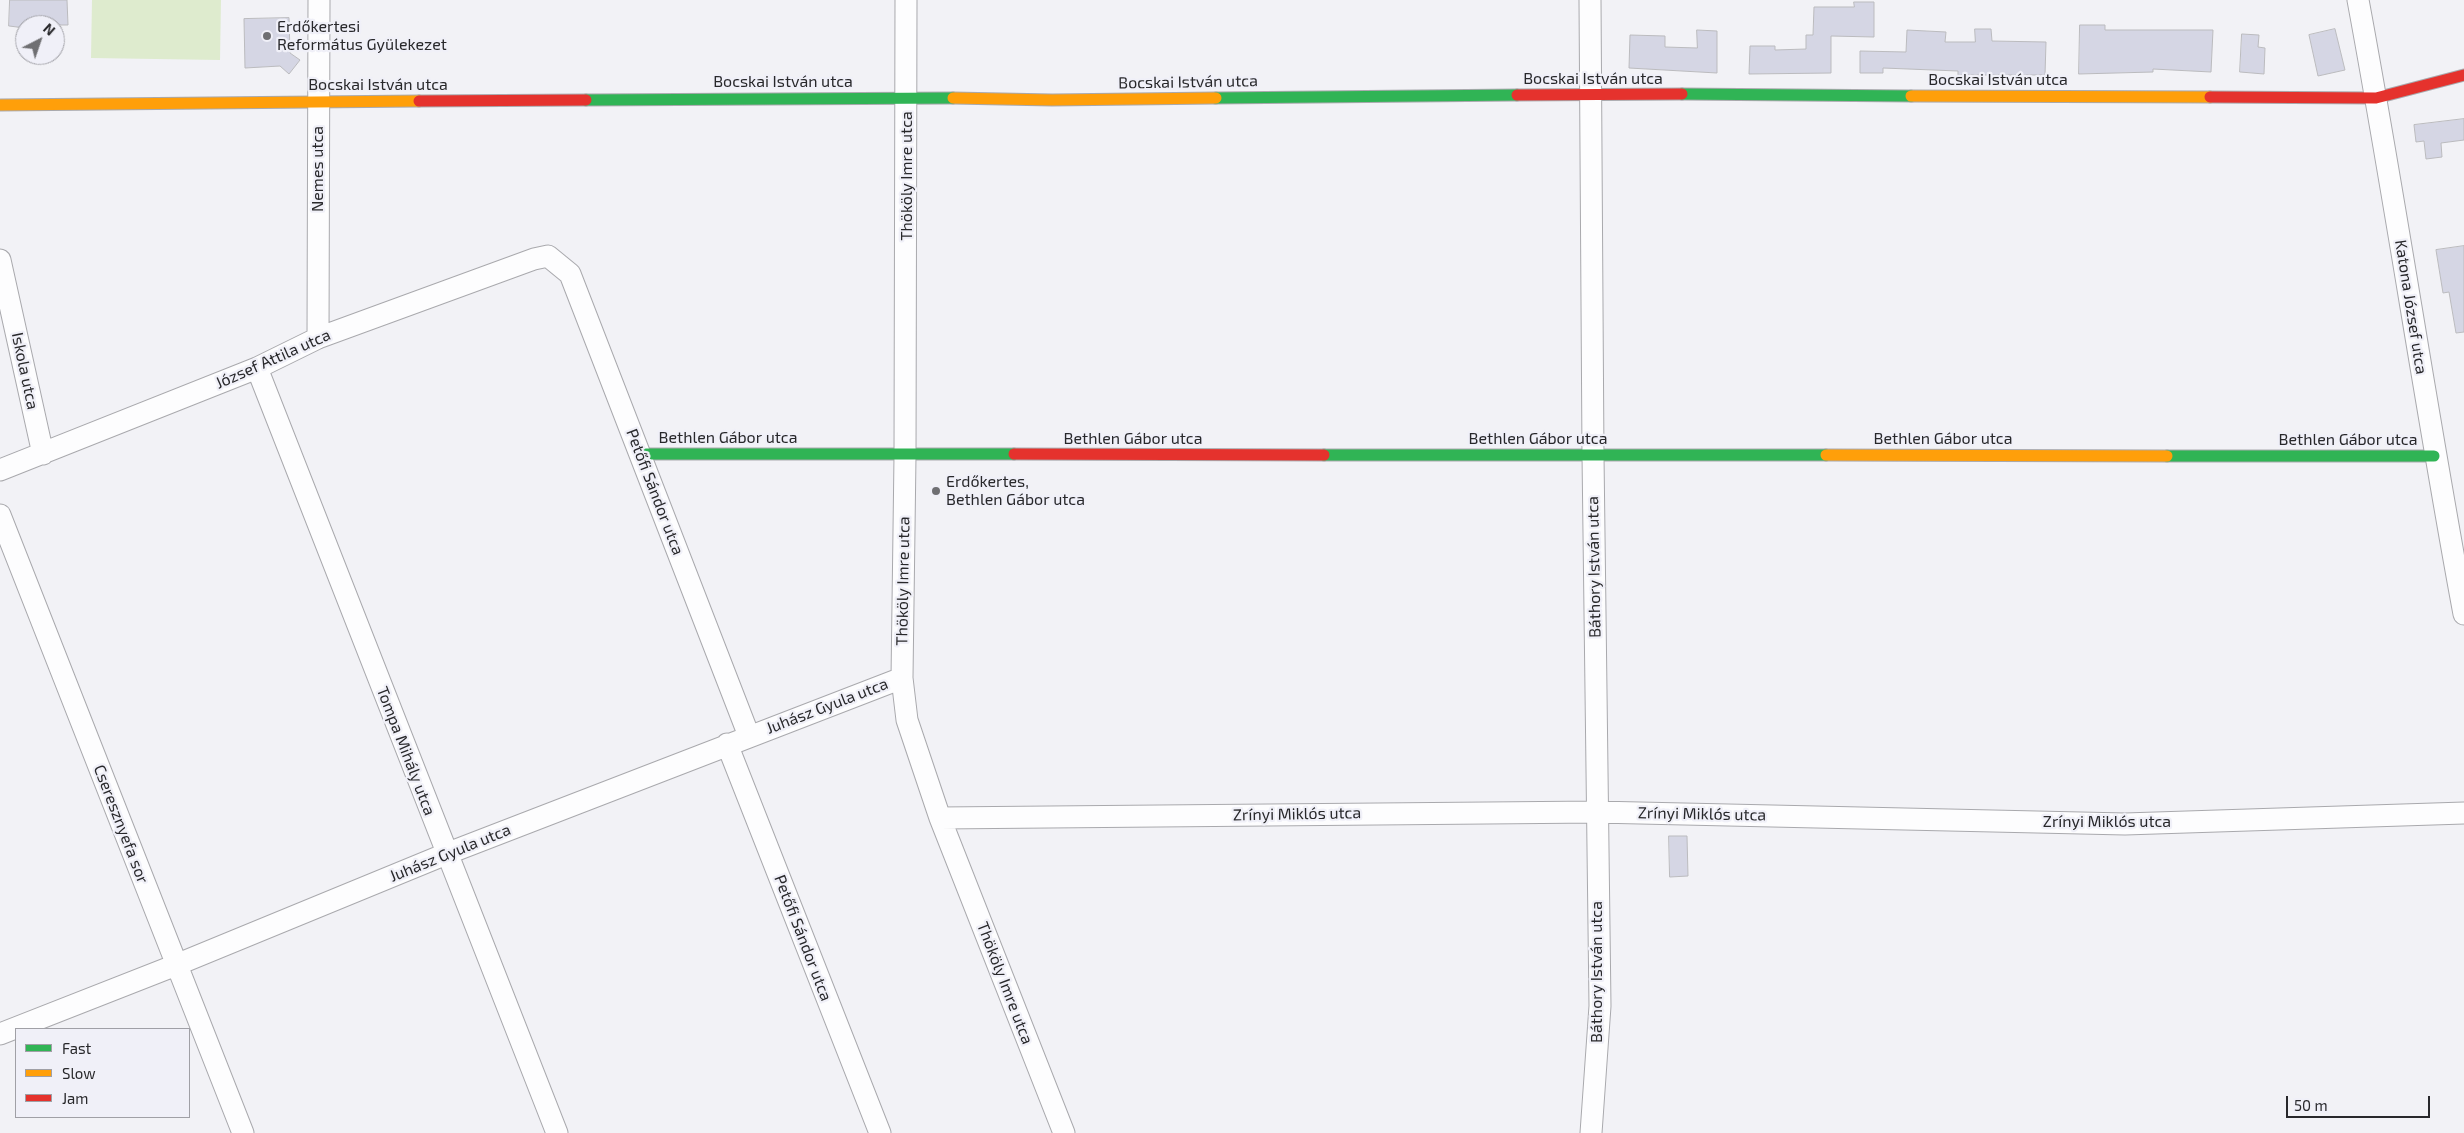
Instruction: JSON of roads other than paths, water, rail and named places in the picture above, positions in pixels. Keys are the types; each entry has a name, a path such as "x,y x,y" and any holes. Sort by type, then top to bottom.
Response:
{"street":[{"name":"Nemes utca","path":"318,338 319,0"},
{"name":"Thököly Imre utca","path":"906,0 905,456 902,678 907,720 940,818 1064,1133"},
{"name":"Báthory István utca","path":"1590,0 1592,94 1592,455 1600,1006 1592,1133"},
{"name":"Katona József utca","path":"2358,0 2376,98 2434,456 2464,614"},
{"name":"Bocskai István utca","path":"0,105 907,98 1061,100 1592,94 2376,98 2464,75"},
{"name":"József Attila utca","path":"0,470 257,368 318,338 534,259 548,256"},
{"name":"Petőfi Sándor utca","path":"548,256 570,274 749,736"},
{"name":"Iskola utca","path":"0,260 43,454"},
{"name":"Tompa Mihály utca","path":"257,368 557,1133"},
{"name":"Bethlen Gábor utca","path":"641,454 905,456 2434,456"},
{"name":"Cseresznyefa sor","path":"0,515 243,1133"},
{"name":"Juhász Gyula utca","path":"15,1028 176,965 446,854 902,678"},
{"name":"Petőfi Sándor utca","path":"727,744 880,1133"},
{"name":"Zrínyi Miklós utca","path":"940,818 1596,812 2125,824 2464,813"},
{"name":"Juhász Gyula utca","path":"0,1034 15,1028"}],"place":[{"name":"Erdőkertesi Református Gyülekezet","path":"267,36"},
{"name":"Erdőkertes, Bethlen Gábor utca","path":"936,491"}]}
